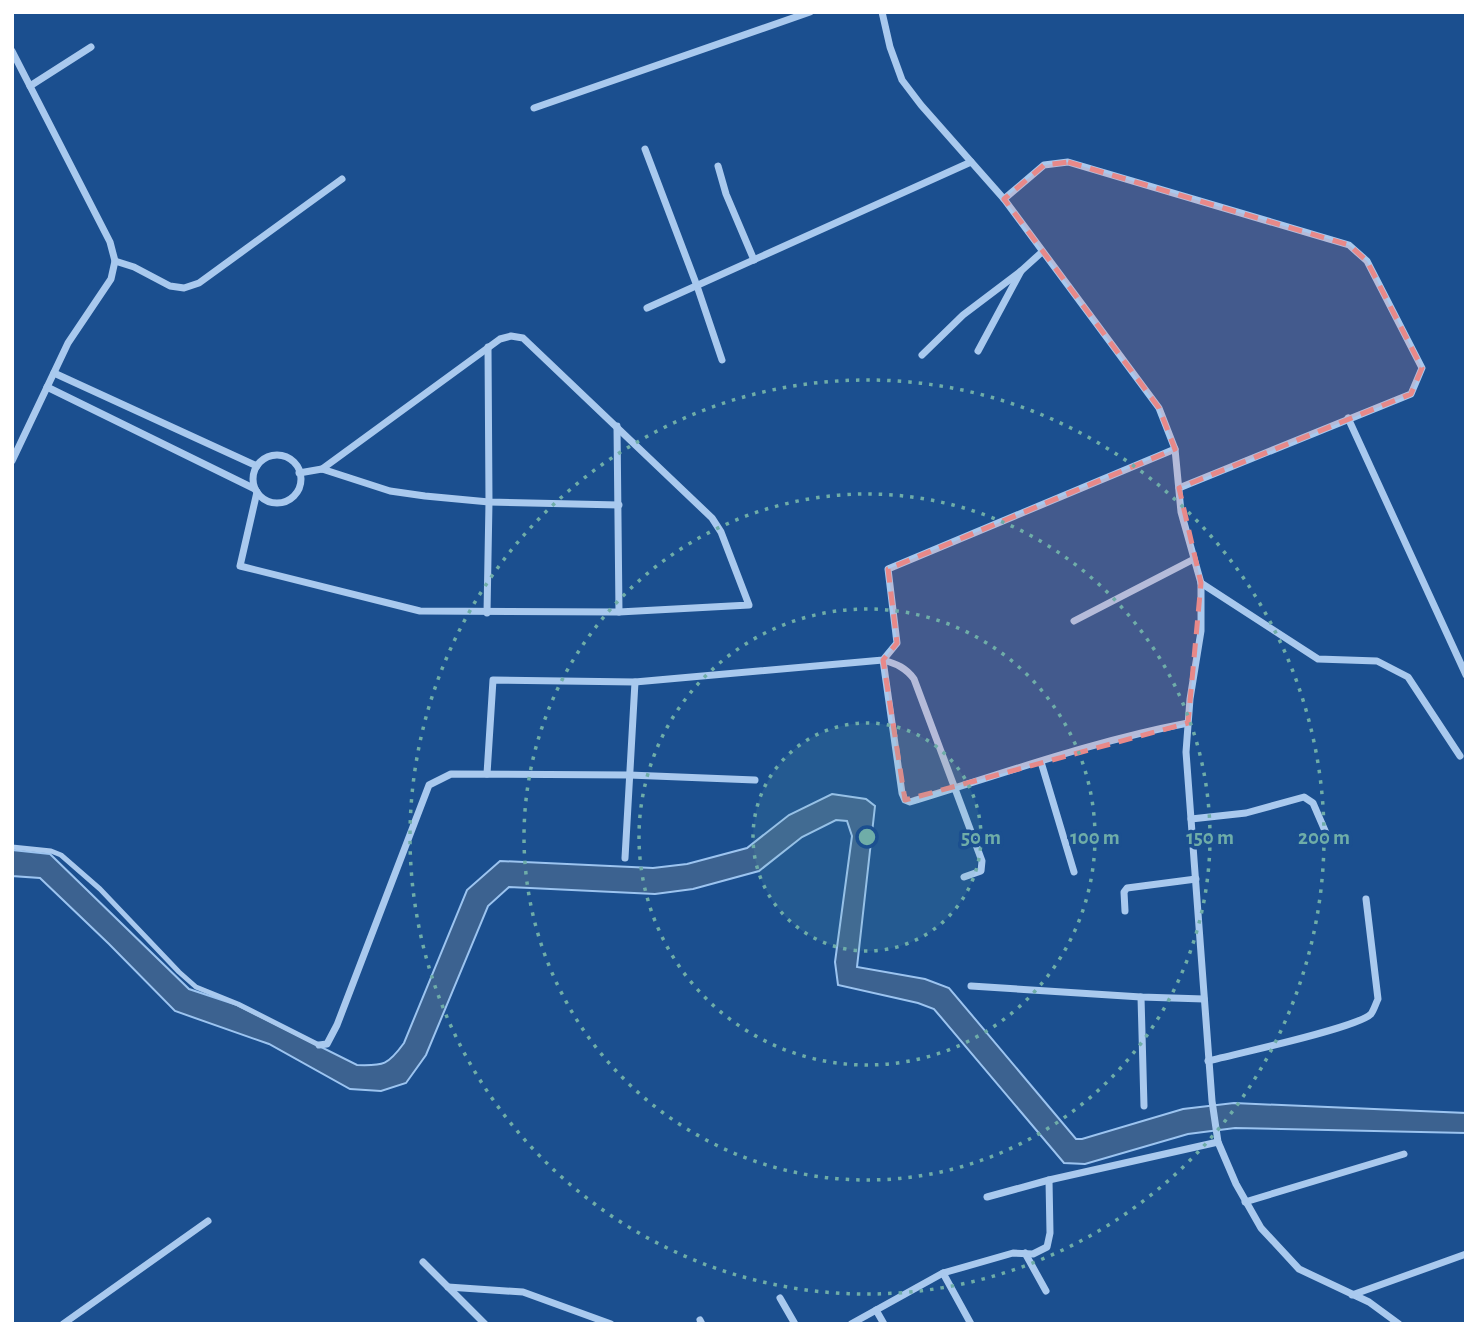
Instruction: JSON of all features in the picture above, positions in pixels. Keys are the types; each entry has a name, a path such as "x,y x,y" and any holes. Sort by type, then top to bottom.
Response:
{"street":[{"path":"534,108 810,12"},
{"path":"882,12 890,47 902,79 921,105 1004,199 1159,408 1175,449 1181,512 1201,583 1200,631 1186,752 1208,1060 1218,1142 1245,1202 1261,1227 1299,1269 1369,1302 1399,1324"},
{"path":"30,86 91,47"},
{"path":"12,461 68,343 111,279 115,261 110,242 13,54"},
{"path":"645,149 722,360"},
{"path":"647,308 971,162"},
{"path":"1004,199 1044,165 1068,162 1349,245 1367,261 1422,368 1411,394 1180,488"},
{"path":"719,166 726,194 754,260"},
{"path":"115,261 134,267 170,286 184,288 199,283 342,179"},
{"path":"922,355 963,315 1042,253"},
{"path":"978,351 1021,271"},
{"path":"47,387 256,491 269,502 284,502 296,493 299,486 296,465 282,456 266,457 257,466 253,477 256,491 240,566 420,611 619,612 749,605 721,532 712,518 523,338 511,336 500,339 321,469 299,473"},
{"path":"487,613 488,347"},
{"path":"54,373 257,466"},
{"path":"1348,418 1466,675"},
{"path":"617,426 619,612"},
{"path":"1175,449 888,569 897,643 883,660 903,797 910,802 1131,734 1188,723"},
{"path":"321,469 390,491 489,502 619,505"},
{"path":"1074,621 1194,559"},
{"path":"1201,583 1318,659 1377,661 1408,677 1460,756"},
{"path":"487,775 493,680 635,682 883,660 900,665 914,679 956,788 983,867 981,871 964,877"},
{"path":"625,858 635,682"},
{"path":"1041,762 1074,872"},
{"path":"319,1045 329,1041 337,1025 429,785 451,774 629,775 755,780"},
{"path":"1191,819 1246,813 1304,797 1314,803 1326,833"},
{"path":"1125,911 1124,892 1129,887 1195,879"},
{"path":"1208,1060 1316,1033 1357,1021 1370,1014 1378,999 1366,899"},
{"path":"971,986 1204,999"},
{"path":"1141,997 1144,1107"},
{"path":"987,1197 1049,1180 1218,1142"},
{"path":"1245,1202 1404,1154"},
{"path":"851,1324 943,1273 1013,1253 1033,1254 1047,1247 1050,1233 1049,1180"},
{"path":"63,1324 208,1221"},
{"path":"1025,1253 1046,1292"},
{"path":"1352,1295 1466,1254"},
{"path":"423,1262 485,1324"},
{"path":"943,1273 971,1324"},
{"path":"448,1287 523,1292 611,1324"},
{"path":"780,1298 795,1324"},
{"path":"876,1310 884,1324"}],"lane":[{"path":"12,847 51,850 61,855 100,889 196,987 238,1004 319,1045"}],"highlighted area":[{"path":"1068,162 1349,245 1367,261 1422,368 1411,394 1179,488 1201,583 1188,723 905,800 883,660 897,643 888,569 1175,449 1159,408 1004,199 1044,165"}],"water":[{"path":"832,794 866,799 875,806 857,967 925,979 949,988 1076,1139 1183,1109 1234,1103 1466,1113 1466,1133 1235,1128 1188,1134 1085,1164 1064,1163 934,1009 838,985 835,962 852,836 847,821 836,820 802,837 759,871 693,889 655,894 509,887 488,906 426,1055 406,1083 381,1091 350,1089 269,1044 175,1011 40,878 12,876 12,850 50,854 189,989 237,1005 357,1065 373,1065 385,1063 404,1043 467,890 500,861 653,868 687,864 747,848 789,815"}]}
